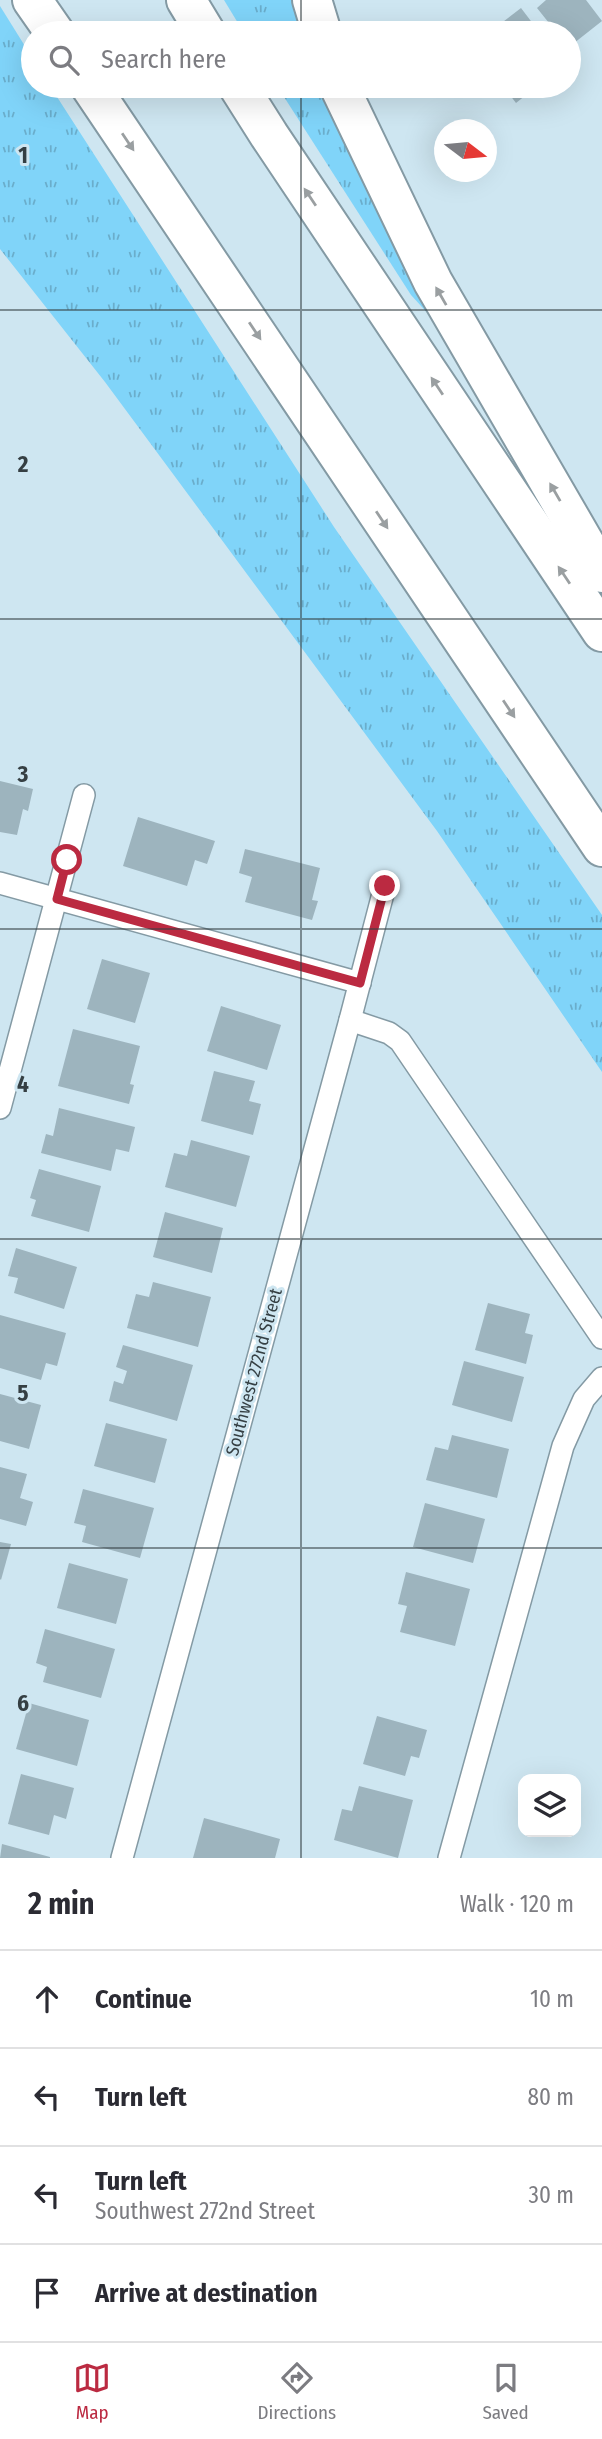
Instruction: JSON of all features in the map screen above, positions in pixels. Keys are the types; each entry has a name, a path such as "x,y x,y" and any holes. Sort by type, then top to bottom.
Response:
{"highway":[{"path":"32,0 47,21"},
{"path":"186,0 199,21"},
{"path":"312,0 318,21"},
{"path":"98,98 602,847"},
{"path":"245,98 602,632"},
{"path":"346,98 433,282 602,573"}],"street":[{"path":"0,1108 84,795"},
{"path":"0,883 360,983"},
{"name":"Southwest 272nd Street","path":"121,1858 385,886"},
{"path":"350,1020 389,1033 400,1041 602,1338"},
{"path":"449,1858 563,1446 584,1399 602,1378"}],"green space":[{"path":"224,0 298,0 306,21 237,21"},
{"path":"0,6 21,40 21,98 58,98 334,527 602,915 602,1072 437,831 105,382 0,249"},
{"path":"285,98 335,98 442,329 411,295"}],"building":[{"path":"546,0 586,0 602,21 581,38 581,21 547,21 537,8"},
{"path":"521,8 531,21 504,21"},
{"path":"0,781 33,789 28,811 23,809 17,835 0,832"},
{"path":"138,817 215,841 207,864 195,860 187,886 123,866"},
{"path":"245,849 320,868 312,900 318,901 312,920 245,902 252,877 239,873"},
{"path":"102,959 150,973 135,1023 87,1009"},
{"path":"221,1006 281,1025 267,1070 207,1051"},
{"path":"73,1029 140,1046 130,1084 134,1085 129,1104 58,1086"},
{"path":"214,1071 255,1081 249,1101 261,1104 253,1135 201,1121"},
{"path":"59,1108 135,1127 129,1152 116,1149 111,1171 41,1153 46,1134 53,1136"},
{"path":"191,1140 250,1156 236,1207 165,1187 174,1153 187,1156"},
{"path":"39,1169 101,1186 89,1232 31,1216 36,1200 30,1198"},
{"path":"165,1212 223,1228 212,1273 153,1257"},
{"path":"16,1248 77,1267 64,1309 14,1293 18,1278 8,1276"},
{"path":"153,1282 211,1297 198,1347 127,1328 136,1294 149,1297"},
{"path":"488,1303 530,1314 525,1333 533,1335 526,1364 475,1350"},
{"path":"0,1315 66,1333 57,1366 46,1363 41,1380 0,1368"},
{"path":"123,1345 193,1365 177,1421 109,1401 114,1381 123,1384 127,1371 116,1367"},
{"path":"464,1361 524,1377 512,1422 452,1405"},
{"path":"0,1394 41,1405 29,1449 0,1441"},
{"path":"106,1423 167,1439 155,1483 94,1466"},
{"path":"452,1435 509,1449 497,1498 426,1480 435,1447 448,1450"},
{"path":"0,1467 27,1474 20,1498 33,1502 26,1526 0,1519"},
{"path":"83,1489 154,1508 140,1558 82,1542 86,1526 74,1523"},
{"path":"425,1503 485,1519 473,1563 413,1547"},
{"path":"0,1542 11,1544 1,1580 0,1579"},
{"path":"69,1563 128,1579 116,1624 57,1608"},
{"path":"406,1572 470,1589 455,1646 400,1632 407,1606 398,1604"},
{"path":"45,1629 115,1649 101,1698 43,1682 47,1667 36,1663"},
{"path":"29,1703 89,1720 77,1766 16,1749"},
{"path":"377,1716 427,1730 419,1758 411,1756 405,1776 363,1764"},
{"path":"21,1774 74,1788 66,1819 54,1815 49,1835 8,1824"},
{"path":"359,1786 413,1800 398,1858 334,1840 342,1809 352,1811"},
{"path":"204,1818 280,1839 275,1858 193,1858"},
{"path":"2,1844 50,1857 50,1858 0,1858"}],"route":[{"path":"67,860 57,899 360,983 385,886"}]}
